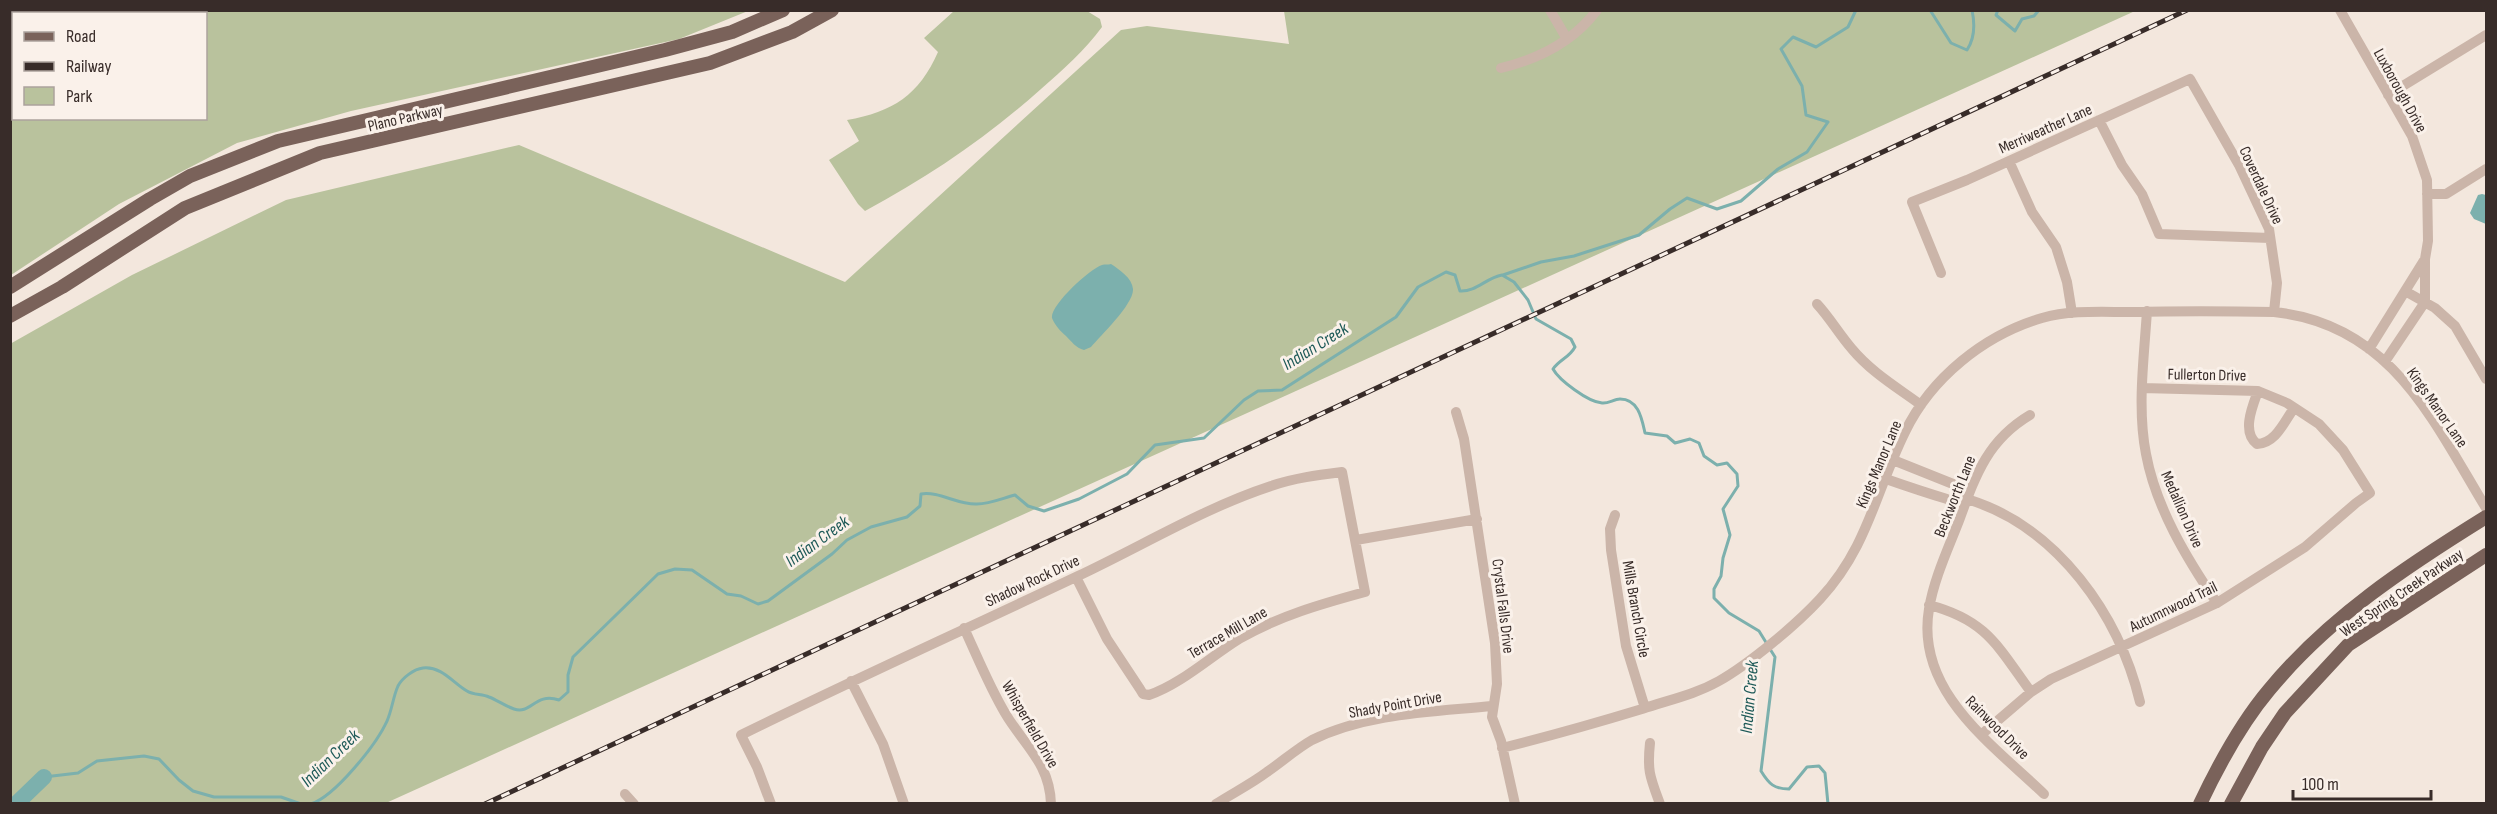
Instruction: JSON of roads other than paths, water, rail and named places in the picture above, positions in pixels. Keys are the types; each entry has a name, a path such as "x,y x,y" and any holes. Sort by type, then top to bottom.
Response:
{"main road":[{"name":"Plano Parkway","path":"10,287 190,176 278,141 665,50 732,32 783,10"},
{"name":"Plano Parkway","path":"10,316 62,287 185,208 212,195 320,153 710,63 792,32 832,10"},
{"path":"102,231 115,252"},
{"name":"West Spring Creek Parkway","path":"2200,804 2211,780 2267,691 2319,636 2374,590 2417,560 2487,517"},
{"name":"West Spring Creek Parkway","path":"2230,804 2262,747 2285,713 2348,645 2487,555"}],"street":[{"path":"1550,10 1567,39"},
{"path":"1501,68 1526,62 1567,39 1597,10"},
{"name":"Luxborough Drive","path":"2340,10 2412,136 2427,180 2428,241 2425,259 2425,302"},
{"path":"2388,95 2487,34"},
{"name":"Merriweather Lane","path":"1941,273 1912,202 2190,79"},
{"name":"Coverdale Drive","path":"2190,79 2239,165 2269,229 2277,283 2274,312"},
{"path":"2099,120 2122,165 2142,194 2158,234 2270,238"},
{"path":"2009,161 2032,212 2056,247 2067,282 2072,313"},
{"path":"2427,194 2446,194 2487,169"},
{"name":"Luxborough Drive","path":"2370,349 2425,259"},
{"path":"2405,291 2435,308 2456,326 2487,380"},
{"path":"2386,360 2425,302"},
{"path":"1817,304 1831,319 1852,349 1878,374 1922,405"},
{"name":"Kings Manor Lane","path":"1503,748 1584,728 1685,697 1718,682 1742,666 1821,598 1851,561 1868,526 1905,431 1922,405 1952,369 1989,343 2043,318 2072,313 2147,311 2274,312 2296,315 2350,334 2386,360 2426,410 2487,508"},
{"name":"Medallion Drive","path":"2147,311 2142,388 2145,453 2154,487 2194,569 2217,603"},
{"name":"Fullerton Drive","path":"2142,388 2258,391 2294,408 2319,424 2343,450 2370,493"},
{"path":"2258,391 2250,415 2250,434 2252,440 2257,444 2272,439 2294,408"},
{"name":"Crystal Falls Drive","path":"1456,412 1464,434 1495,652 1497,684 1492,717 1503,748 1515,804"},
{"name":"Beckworth Lane","path":"1929,605 1967,498 1991,448 2009,429 2030,415"},
{"path":"1893,460 1958,486 1967,498 2014,521 2059,556 2094,597 2121,647 2140,702"},
{"name":"Shadow Rock Drive","path":"771,804 757,767 741,735 851,681 1076,577 1209,511 1249,494 1303,477 1342,472 1356,540"},
{"path":"1886,479 1950,500 1967,498"},
{"name":"Autumnwood Trail","path":"1982,734 2031,692 2073,667 2217,603 2305,547 2356,502 2370,493"},
{"name":"Mills Branch Circle","path":"1615,515 1610,529 1614,572 1626,646 1645,708"},
{"path":"1356,540 1477,519"},
{"name":"Terrace Mill Lane","path":"1076,577 1107,639 1143,694 1149,695 1239,639 1283,618 1365,592 1356,540"},
{"path":"1929,605 1952,611 1980,627 2031,692"},
{"name":"Rainwood Drive","path":"1929,605 1928,639 1937,675 1955,707 2044,794"},
{"name":"Whisperfield Drive","path":"964,628 1006,714 1031,747 1042,768 1051,804"},
{"path":"851,681 883,744 904,804"},
{"name":"Shady Point Drive","path":"1216,804 1259,778 1311,741 1327,734 1376,720 1424,712 1492,706"},
{"path":"1650,742 1648,763 1650,780 1660,804"},
{"path":"625,794 634,804"}],"water":[{"path":"2478,195 2486,195 2486,224 2474,219 2470,213"},
{"path":"1111,264 1130,281 1133,289 1132,295 1116,319 1091,347 1084,350 1074,344 1058,328 1052,318 1053,312 1080,280 1096,268"}],"waterway":[{"path":"1503,275 1541,262 1574,256 1639,235 1687,198 1717,209 1741,201 1778,169 1807,152 1828,122 1806,115 1802,86 1781,49 1793,37 1816,47 1848,27 1856,10"},
{"path":"1930,10 1951,43 1967,50 1974,31 1972,10"},
{"path":"1998,10 1996,15 2015,31 2022,19 2034,16 2039,10"},
{"name":"Indian Creek","path":"311,804 343,781 364,756 387,721 398,686 405,677 416,670 423,668 436,670 469,692 489,697 514,709 525,709 544,699 559,700 568,692 568,675 573,657 658,574 675,569 692,570 727,594 741,596 758,604 768,601 832,554 847,540 871,527 907,517 920,506 921,494 935,494 970,504 992,502 1015,495 1028,506 1044,511 1079,499 1127,474 1155,445 1204,438 1244,400 1258,391 1282,390 1396,317 1418,287 1446,272 1455,275 1460,291 1466,291 1502,275 1514,282 1528,300 1536,319 1571,339 1575,347 1553,369 1567,384 1596,402 1604,403 1620,399 1632,402 1638,411 1645,433 1667,436 1675,443 1690,439 1699,443 1704,456 1717,465 1727,463 1737,474 1738,486 1723,509 1730,535 1723,558 1721,576 1714,589 1714,598 1729,613 1759,631 1767,644"},
{"name":"Indian Creek","path":"1770,649 1775,657 1761,771 1772,785 1789,789 1807,767 1819,766 1825,773 1828,804"},
{"name":"Indian Creek","path":"44,777 78,773 97,761 144,756 159,759 193,791 214,797 281,797 301,804"},
{"name":"Indian Creek","path":"16,804 44,777"}],"railway":[{"path":"485,804 2187,10"}]}
